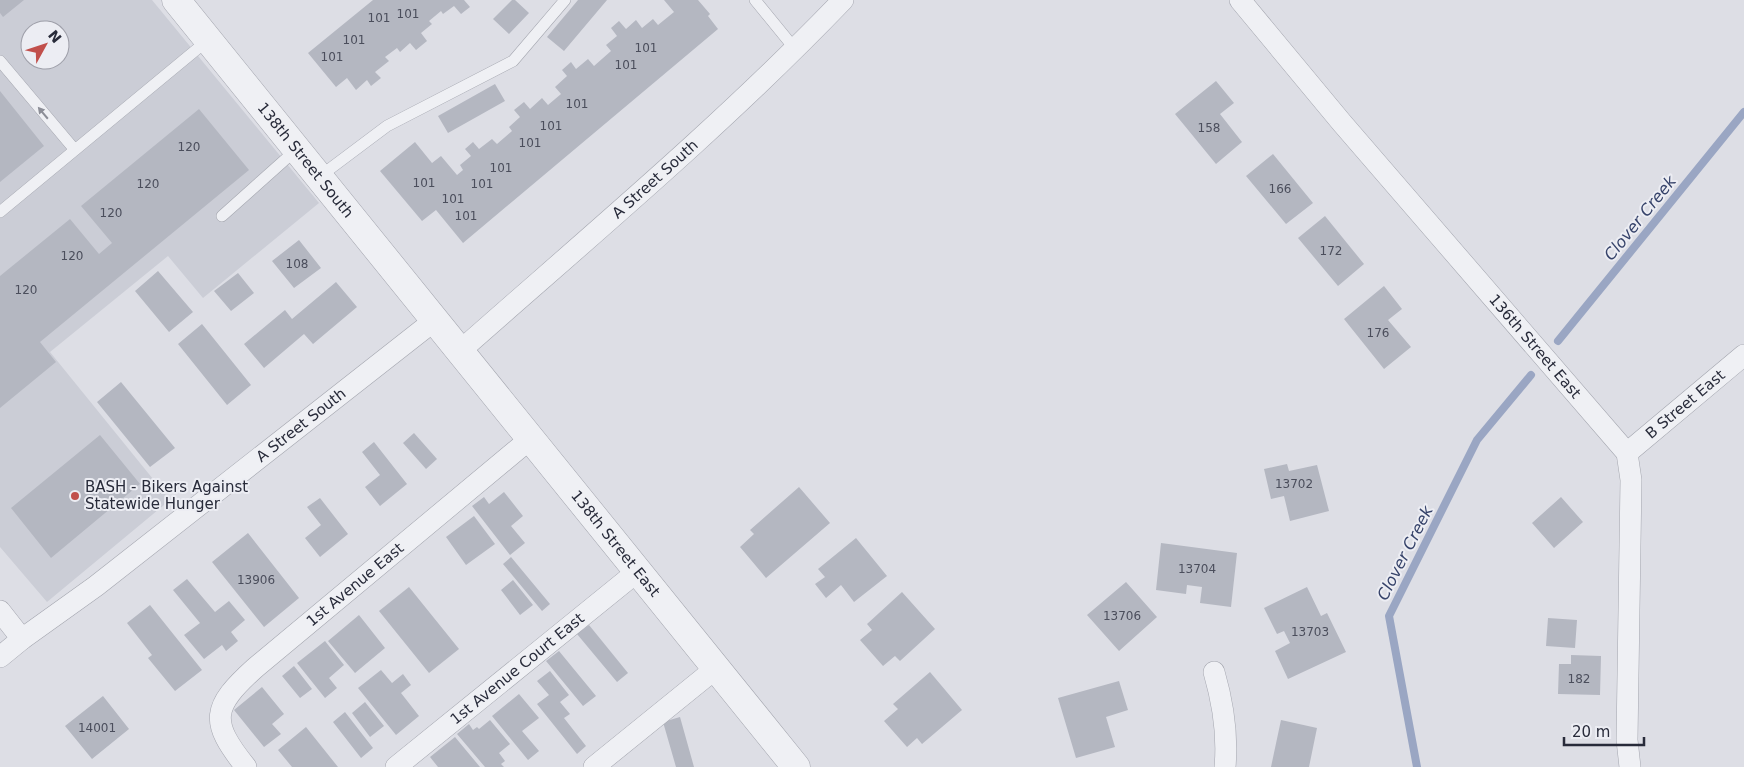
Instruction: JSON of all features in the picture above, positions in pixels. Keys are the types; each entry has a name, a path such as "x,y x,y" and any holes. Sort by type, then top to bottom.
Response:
{"street":[{"name":"138th Street South","path":"176,0 436,320"},
{"name":"A Street South","path":"460,351 674,162 795,49 843,0"},
{"name":"136th Street East","path":"1240,0 1348,131 1627,453"},
{"name":"A Street South","path":"0,658 22,639 96,586 436,320"},
{"name":"138th Street East","path":"436,320 796,767"},
{"name":"B Street East","path":"1627,453 1744,355"},
{"name":"1st Avenue East","path":"246,767 232,750 221,724 221,708 224,700 239,682 530,439"},
{"path":"1627,453 1631,480 1627,740 1630,767"},
{"name":"1st Avenue Court East","path":"396,767 638,570"},
{"path":"0,611 22,639"},
{"path":"594,767 716,669"},
{"path":"1214,672 1220,693 1227,741 1225,767"}],"lane":[{"path":"319,177 387,126 513,61 564,0"},
{"path":"755,0 795,49"},
{"path":"0,212 208,40"},
{"path":"0,61 75,150"},
{"path":"222,216 297,149"}],"shaded area":[{"path":"0,0 152,0 319,203 203,298 168,256 50,352 170,500 47,602 0,547"}],"building":[{"path":"0,0 24,0 3,17 0,13"},
{"path":"373,0 464,0 470,7 461,14 454,6 443,14 441,11 429,21 432,24 421,33 427,41 416,50 410,43 400,52 397,48 385,57 389,61 375,72 381,78 371,86 367,80 356,90 347,78 336,87 308,53"},
{"path":"512,0 515,0 529,13 509,34 493,19"},
{"path":"578,0 607,0 564,51 547,37"},
{"path":"664,0 698,0 710,14 708,16 718,29 463,243 436,210 422,221 380,171 415,142 432,163 441,156 457,175 463,170 460,165 471,156 465,149 473,142 479,149 492,139 497,144 512,131 509,127 520,117 514,110 524,102 530,109 542,98 548,105 561,94 555,87 567,76 562,70 571,62 576,69 588,59 594,66 611,51 606,45 617,36 611,28 619,21 626,29 636,20 642,28 653,19 658,25 674,12"},
{"path":"1216,81 1234,103 1220,114 1242,142 1216,164 1175,114"},
{"path":"495,84 505,101 448,133 438,116"},
{"path":"0,91 44,146 0,182"},
{"path":"199,109 249,170 40,342 56,362 0,408 0,276 70,219 99,254 112,243 81,206"},
{"path":"1273,154 1313,203 1286,224 1246,176"},
{"path":"1325,216 1364,264 1338,286 1298,238"},
{"path":"299,240 321,268 294,288 272,261"},
{"path":"158,271 193,312 169,332 135,291"},
{"path":"238,273 254,293 231,311 214,291"},
{"path":"336,282 357,307 313,344 304,334 264,368 244,344 285,310 292,319"},
{"path":"1384,286 1402,309 1388,320 1411,347 1384,369 1344,319"},
{"path":"202,324 251,385 227,405 178,344"},
{"path":"121,382 175,448 150,467 97,402"},
{"path":"414,433 437,459 426,469 403,443"},
{"name":"BASH - Bikers Against Statewide Hunger","path":"100,435 140,484 51,558 11,508"},
{"path":"374,442 407,484 380,506 365,487 380,475 362,452"},
{"path":"1287,464 1289,471 1317,465 1329,511 1290,521 1284,496 1271,499 1264,469"},
{"path":"799,487 830,523 766,578 740,547 754,534 750,530"},
{"path":"504,492 523,516 511,526 525,543 510,555 472,506 484,497 489,504"},
{"path":"1561,497 1583,522 1554,548 1532,523"},
{"path":"320,498 348,534 320,557 305,538 321,525 307,507"},
{"path":"474,516 495,544 466,565 446,537"},
{"path":"248,533 299,598 264,627 212,562"},
{"path":"856,538 887,576 854,602 841,585 826,598 815,584 825,577 818,569"},
{"path":"1161,543 1237,553 1231,607 1200,603 1202,587 1187,585 1186,594 1156,590"},
{"path":"511,557 550,604 542,611 503,564"},
{"path":"187,579 215,612 229,601 245,620 231,632 238,641 226,651 222,645 204,659 184,635 200,623 173,590"},
{"path":"513,580 533,605 520,615 501,590"},
{"path":"1126,582 1157,617 1119,651 1087,615"},
{"path":"409,587 459,649 429,673 379,611"},
{"path":"1307,587 1321,616 1327,613 1346,652 1288,679 1275,651 1290,643 1284,631 1277,634 1264,608"},
{"path":"902,592 935,629 900,661 895,656 883,666 860,640 872,630 867,624"},
{"path":"150,605 202,670 175,691 148,658 152,655 127,623"},
{"path":"359,615 385,648 355,673 328,641"},
{"path":"1548,618 1577,620 1575,648 1546,646"},
{"path":"589,625 628,673 617,682 577,634"},
{"path":"325,641 344,665 329,678 337,688 325,698 297,663"},
{"path":"559,651 596,696 583,706 546,661"},
{"path":"1571,655 1601,656 1600,695 1558,694 1559,664 1571,664"},
{"path":"294,666 312,689 300,698 282,676"},
{"path":"381,670 392,683 403,674 411,685 401,693 419,716 396,735 358,688"},
{"path":"550,671 569,695 560,702 570,714 564,718 586,746 577,754 537,704 549,695 537,681"},
{"path":"930,672 962,710 922,744 917,738 907,747 884,721 898,709 893,704"},
{"path":"1119,681 1128,710 1106,717 1115,747 1076,758 1058,698"},
{"path":"262,687 284,714 272,724 281,734 264,747 234,710"},
{"path":"519,694 539,718 522,731 539,751 528,760 492,716"},
{"path":"103,696 129,729 92,759 65,726"},
{"path":"365,702 384,726 370,737 352,713"},
{"path":"345,712 373,748 361,758 333,722"},
{"path":"680,717 694,767 676,767 663,722"},
{"path":"490,720 510,744 499,753 505,761 501,764 504,767 485,767 457,734 469,724 473,730 477,727 479,729"},
{"path":"1281,720 1317,728 1309,767 1271,767"},
{"path":"306,727 338,767 292,767 278,750"},
{"path":"455,737 480,767 438,767 430,757"}],"waterway":[{"name":"Clover Creek","path":"1558,341 1744,112"},
{"name":"Clover Creek","path":"1417,767 1389,616 1477,440 1531,375"}],"place":[{"name":"BASH - Bikers Against Statewide Hunger","path":"75,496"}]}
